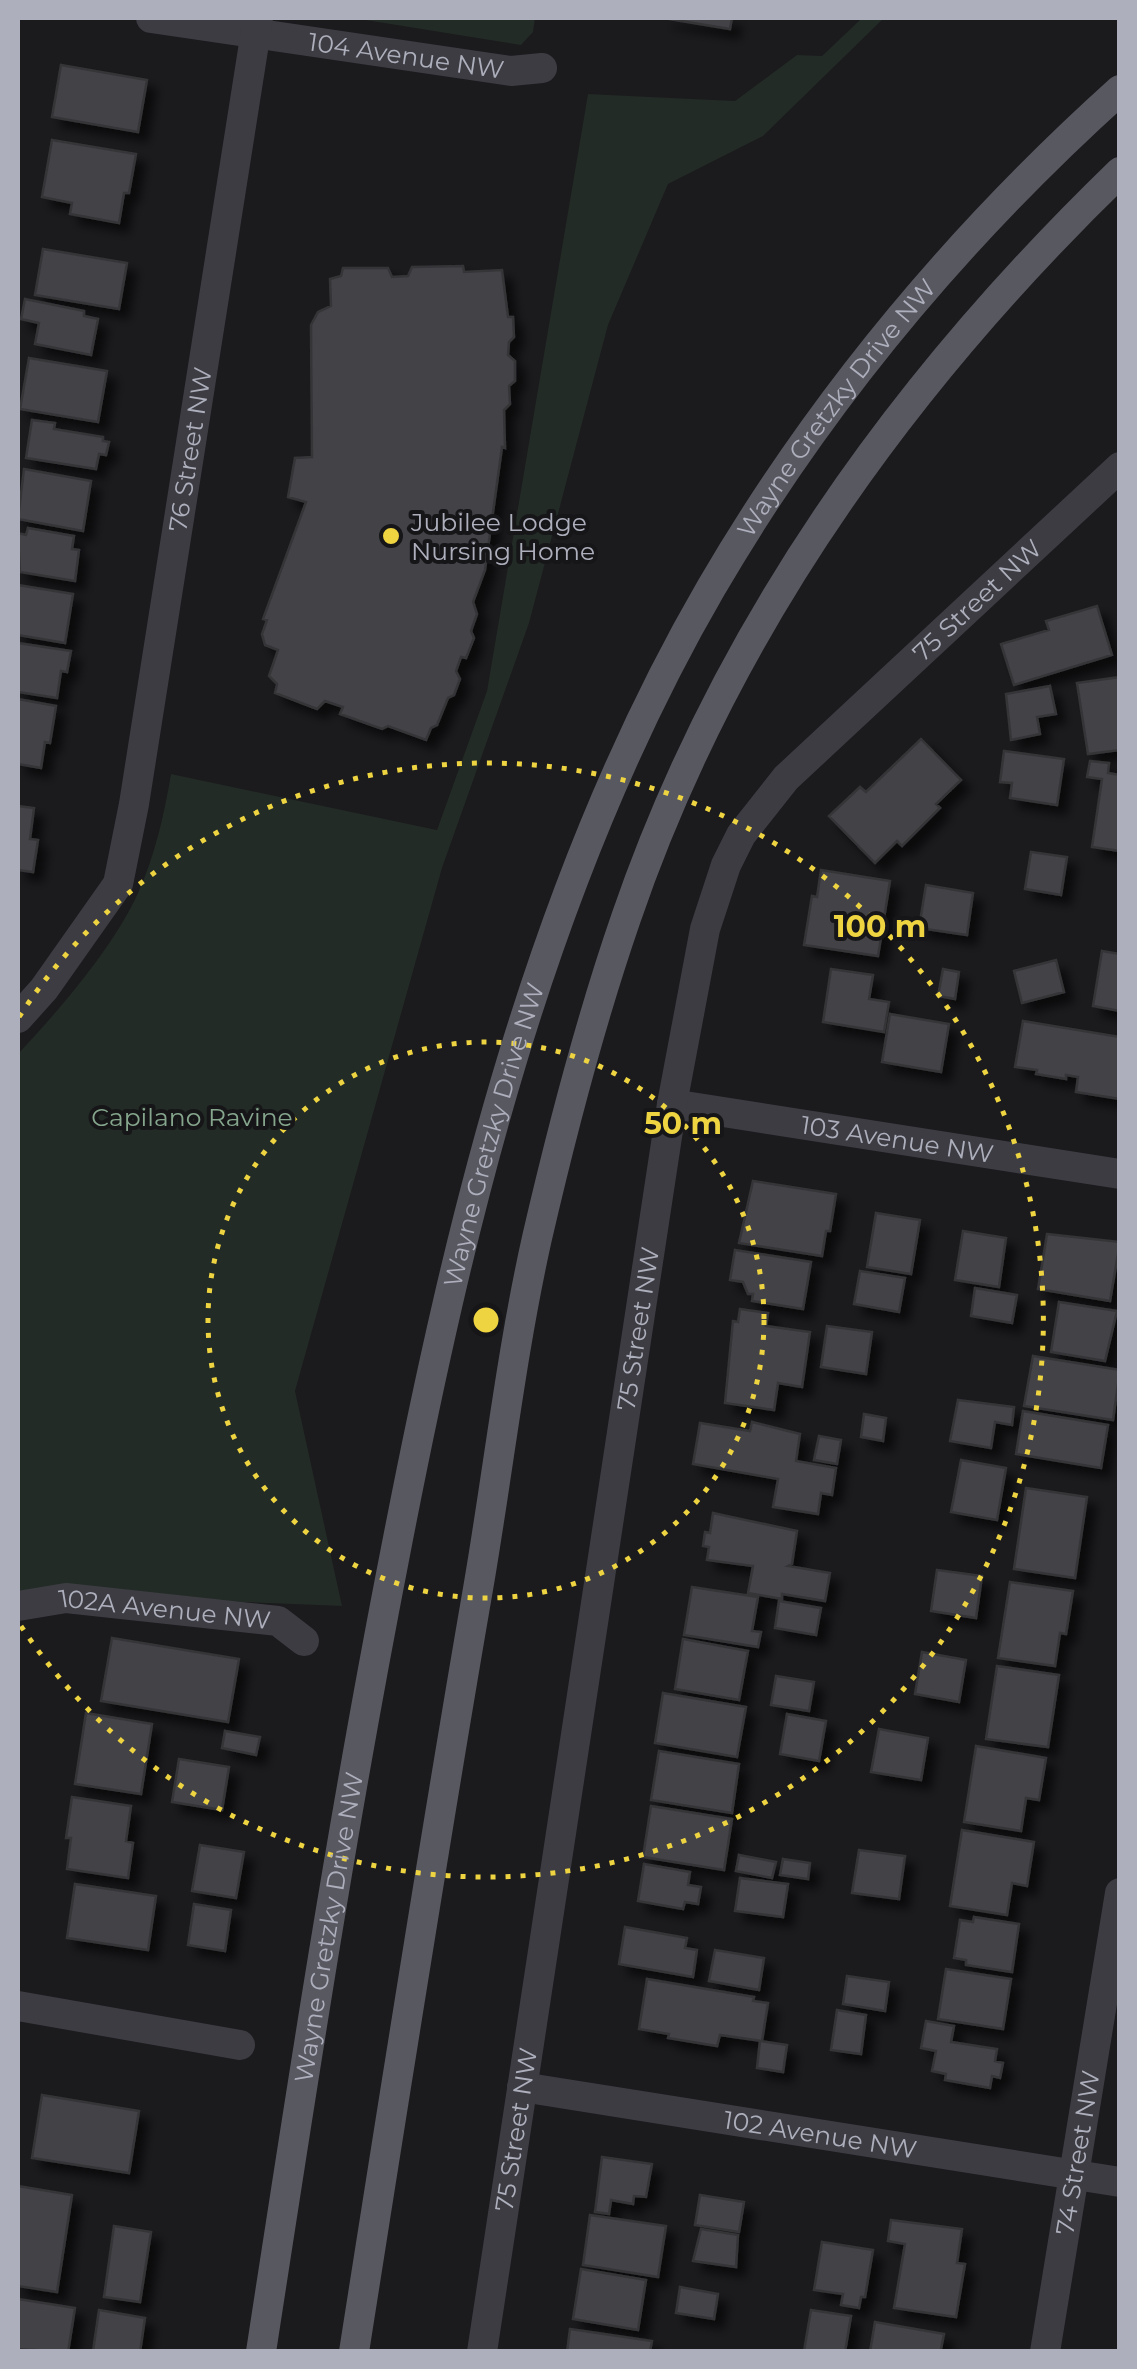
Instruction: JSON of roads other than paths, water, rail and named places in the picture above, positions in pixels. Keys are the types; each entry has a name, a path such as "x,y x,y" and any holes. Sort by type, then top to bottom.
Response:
{"main road":[{"name":"Wayne Gretzky Drive NW","path":"261,2352 331,1900 416,1442 464,1236 526,1018 569,894 609,792 666,671 718,577 793,459 838,394 944,267 1057,148 1120,90"},
{"name":"Wayne Gretzky Drive NW","path":"354,2352 422,1917 536,1242 586,1046 627,914 682,780 724,693 766,614 845,488 912,398 990,306 1120,172"}],"street":[{"name":"104 Avenue NW","path":"151,18 257,26 511,71 542,68"},
{"name":"76 Street NW","path":"18,1018 44,989 118,884 137,786 257,26"},
{"name":"75 Street NW","path":"482,2352 672,1104 714,896 726,865 762,805 786,778 1118,471"},
{"name":"103 Avenue NW","path":"672,1104 1120,1174"},
{"name":"102A Avenue NW","path":"18,1606 66,1598 278,1621 304,1641"},
{"name":"74 Street NW","path":"1045,2352 1120,1893"},
{"path":"18,2006 240,2045"},
{"name":"102 Avenue NW","path":"522,2088 1120,2182"}],"place":[{"name":"Jubilee Lodge Nursing Home","path":"391,536"}],"park label":[{"name":"Capilano Ravine","path":"192,1117"}]}
